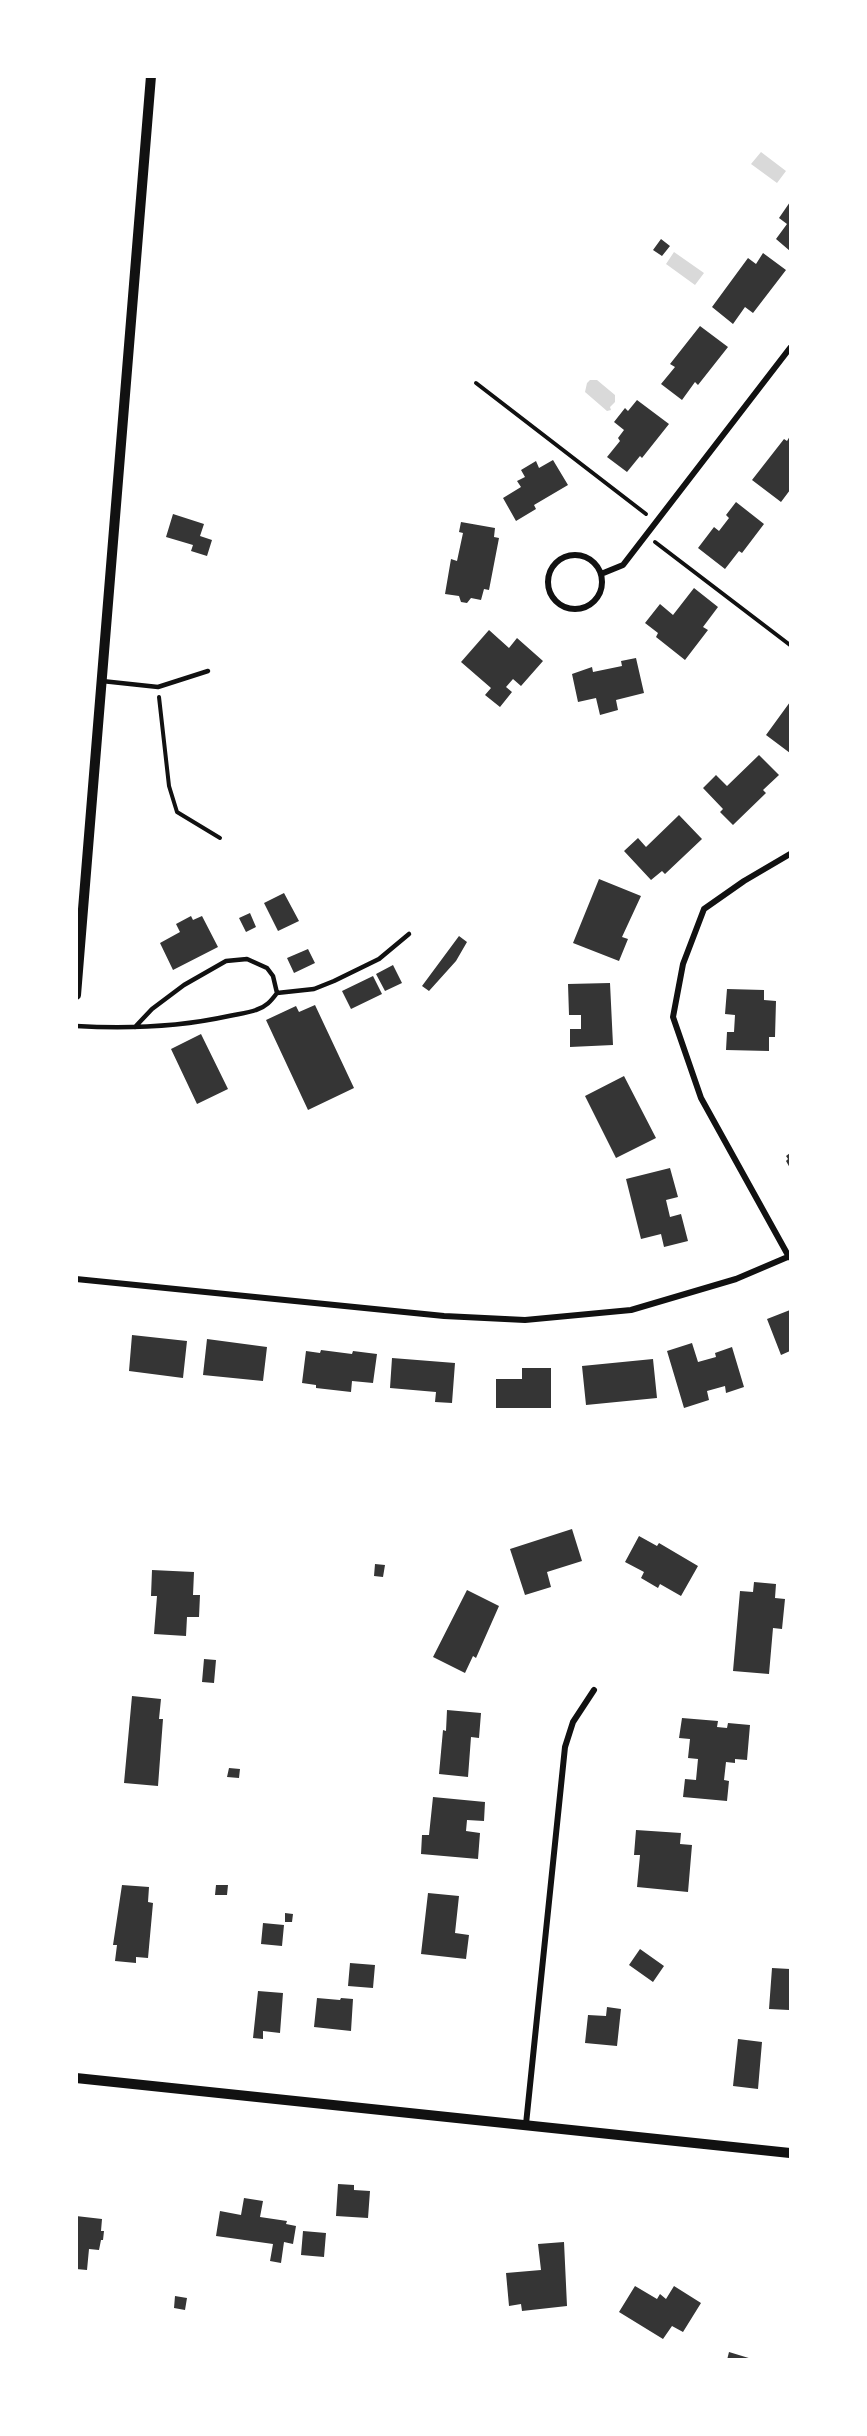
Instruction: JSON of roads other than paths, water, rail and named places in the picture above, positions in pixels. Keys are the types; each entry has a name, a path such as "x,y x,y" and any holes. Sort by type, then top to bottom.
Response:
{"street":[{"path":"76,994 151,76"},
{"path":"601,574 623,565 790,348"},
{"path":"565,556 582,556 590,559 601,574 600,593 588,606 579,609 561,606 549,592 547,584 552,567 565,556"},
{"path":"76,1280 444,1316 525,1320 631,1310 736,1279 790,1256 701,1098 673,1017 683,964 704,909 744,880 790,854"},
{"path":"526,2124 565,1747 573,1722 594,1690"},
{"path":"76,2078 790,2152"}],"lane":[{"path":"102,681 158,687 208,671"},
{"path":"76,1026 135,1027 211,1020 256,1010 269,1003 277,993 314,989 379,959 409,934"},
{"path":"135,1027 152,1009 184,985 226,961 247,959 267,968 273,976 277,993"}]}
